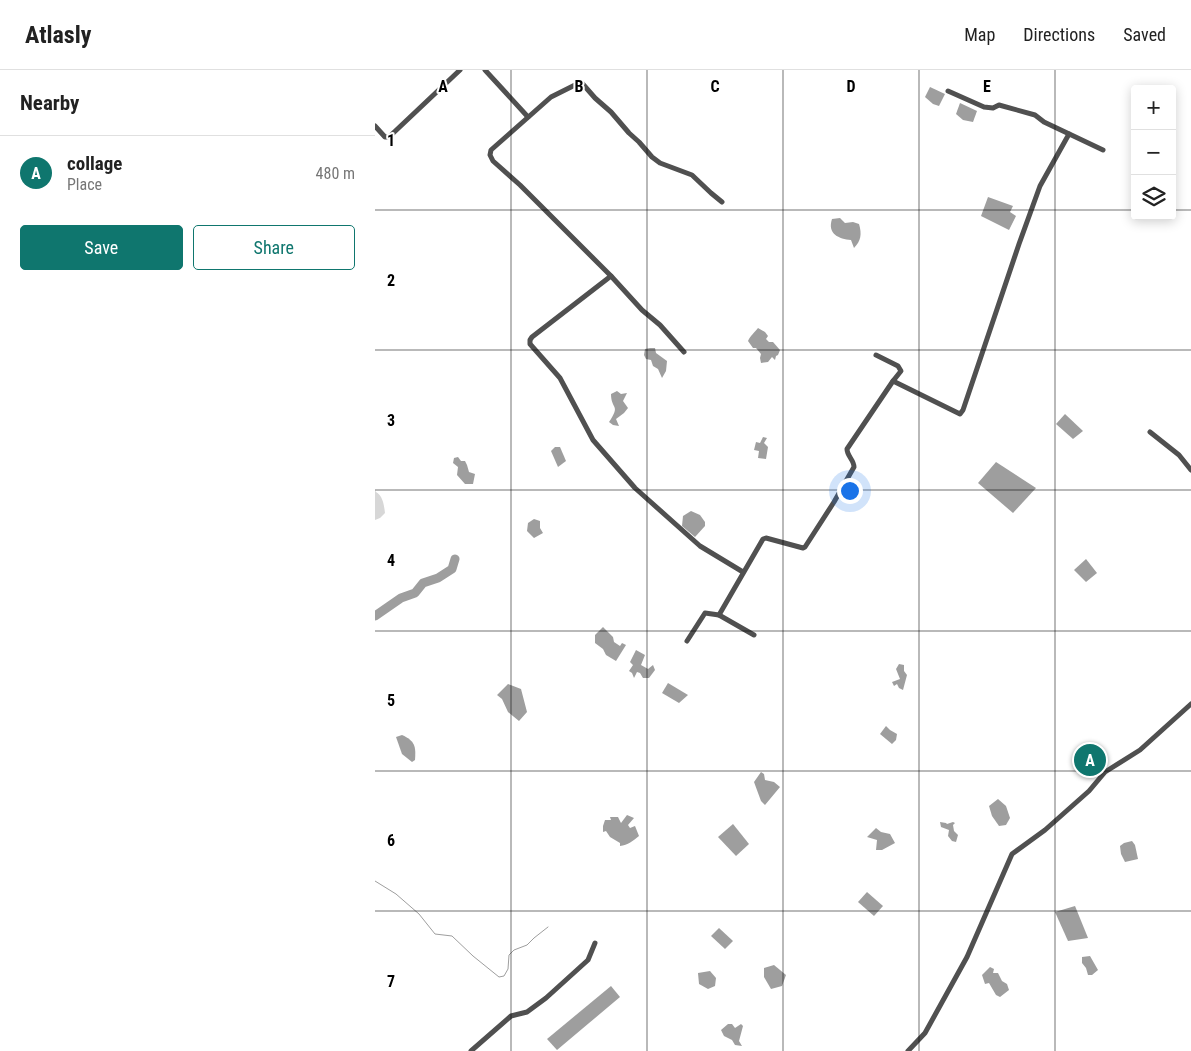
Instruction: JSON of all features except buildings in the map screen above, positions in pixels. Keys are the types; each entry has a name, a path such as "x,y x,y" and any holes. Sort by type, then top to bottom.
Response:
{"street":[{"path":"375,126 385,137 389,137 460,70"},
{"path":"485,70 528,117"},
{"path":"684,352 660,325 642,310 611,276 520,185 493,161 490,155 491,150 551,97 581,82 651,157 660,164 692,174 722,202"},
{"path":"948,91 984,106 993,108 999,105 1035,115 1044,122 1103,150"},
{"path":"893,381 959,414 963,410 1040,186 1069,134"},
{"path":"611,276 532,337 530,344 560,378 593,440 635,488 700,546 743,572"},
{"path":"719,615 761,541 765,538 805,547 834,502 854,467 847,449 901,370 898,366 876,355"},
{"path":"1150,432 1179,455 1191,470"},
{"path":"687,641 704,613 719,615 754,635"},
{"path":"908,1051 925,1033 967,957 1011,854 1045,830 1089,791 1105,772 1140,750 1191,704"},
{"path":"471,1051 511,1016 527,1012 546,998 587,960 595,943"}],"shaded area":[{"path":"930,87 945,94 939,106 933,104 925,97"},
{"path":"960,103 977,111 973,122 963,120 956,114"},
{"path":"988,197 1013,206 1010,212 1016,216 1009,230 981,216"},
{"path":"840,218 845,223 853,222 859,224 860,237 854,248 851,240 838,237 831,228 832,219"},
{"path":"758,328 765,332 768,336 766,339 769,342 773,342 780,350 775,360 772,357 768,362 761,363 761,354 748,341"},
{"path":"655,348 656,353 667,361 666,371 662,378 651,360 646,359 644,355 645,349"},
{"path":"617,391 621,394 627,393 623,401 628,408 616,419 619,426 609,422 615,409 611,394"},
{"path":"1065,414 1083,431 1073,439 1056,424"},
{"path":"763,437 767,438 764,443 768,447 766,459 758,458 759,451 754,450 756,442 760,443"},
{"path":"555,447 560,447 566,461 558,467 551,451"},
{"path":"458,457 461,461 465,461 469,472 475,474 473,484 465,484 457,475 458,467 453,463 454,458"},
{"path":"996,462 1036,488 1013,513 978,483"},
{"path":"375,490 382,498 385,513 375,520"},
{"path":"691,511 700,515 705,522 705,526 695,537 682,526 683,516"},
{"path":"534,519 540,521 540,528 543,533 534,538 527,531 528,523"},
{"path":"1086,559 1097,573 1086,582 1074,570"},
{"path":"603,627 613,637 614,642 620,646 622,643 626,645 616,661 606,655 603,649 595,643 595,635"},
{"path":"636,650 645,655 641,665 648,669 653,665 655,670 649,678 643,678 637,672 634,678 629,671 633,665 630,662"},
{"path":"899,664 904,665 904,671 907,675 903,690 897,684 894,686 892,682 900,679 896,669"},
{"path":"668,683 688,695 679,703 662,693"},
{"path":"508,684 521,689 527,712 519,721 508,712 502,699 497,695"},
{"path":"886,726 897,734 896,740 892,744 880,734"},
{"path":"402,735 410,739 414,744 415,760 412,762 402,754 396,737"},
{"path":"761,772 764,774 765,780 774,782 780,787 765,805 761,801 754,782"},
{"path":"998,799 1006,806 1010,818 1006,825 999,826 992,816 989,806"},
{"path":"627,815 634,818 628,825 630,828 635,826 639,836 628,844 620,846 620,843 610,837 606,831 603,832 603,826 605,820 611,820 610,817 618,817 621,823"},
{"path":"940,822 947,824 955,823 953,825 954,831 958,835 956,842 952,841 948,836 949,830 941,827"},
{"path":"733,824 749,844 736,856 718,837"},
{"path":"876,828 881,832 890,834 895,843 882,850 876,850 877,840 867,837"},
{"path":"1132,841 1135,845 1138,859 1125,862 1120,846"},
{"path":"867,892 883,906 874,916 858,902"},
{"path":"1075,906 1088,938 1068,941 1055,912"},
{"path":"719,928 733,941 725,949 711,936"},
{"path":"1090,956 1098,970 1092,975 1088,975 1082,963 1082,957"},
{"path":"774,965 786,975 782,986 771,989 764,977 764,968"},
{"path":"990,967 994,969 993,973 998,973 1002,981 1007,984 1009,990 1000,997 996,995 989,983 985,984 982,975"},
{"path":"710,971 716,978 715,986 708,989 699,984 698,973"},
{"path":"611,986 620,997 557,1050 547,1039"},
{"path":"728,1024 732,1024 735,1028 741,1024 743,1026 739,1041 742,1046 735,1045 732,1040 724,1036 721,1030"}],"waterway":[{"path":"375,616 401,598 415,593 423,583 438,578 452,569 455,559"},
{"path":"375,881 396,894 419,914 435,934 452,936 499,977 504,976 508,969 509,955 514,950 527,945 548,927"}],"place":[{"name":"collage","path":"1090,760"}]}
